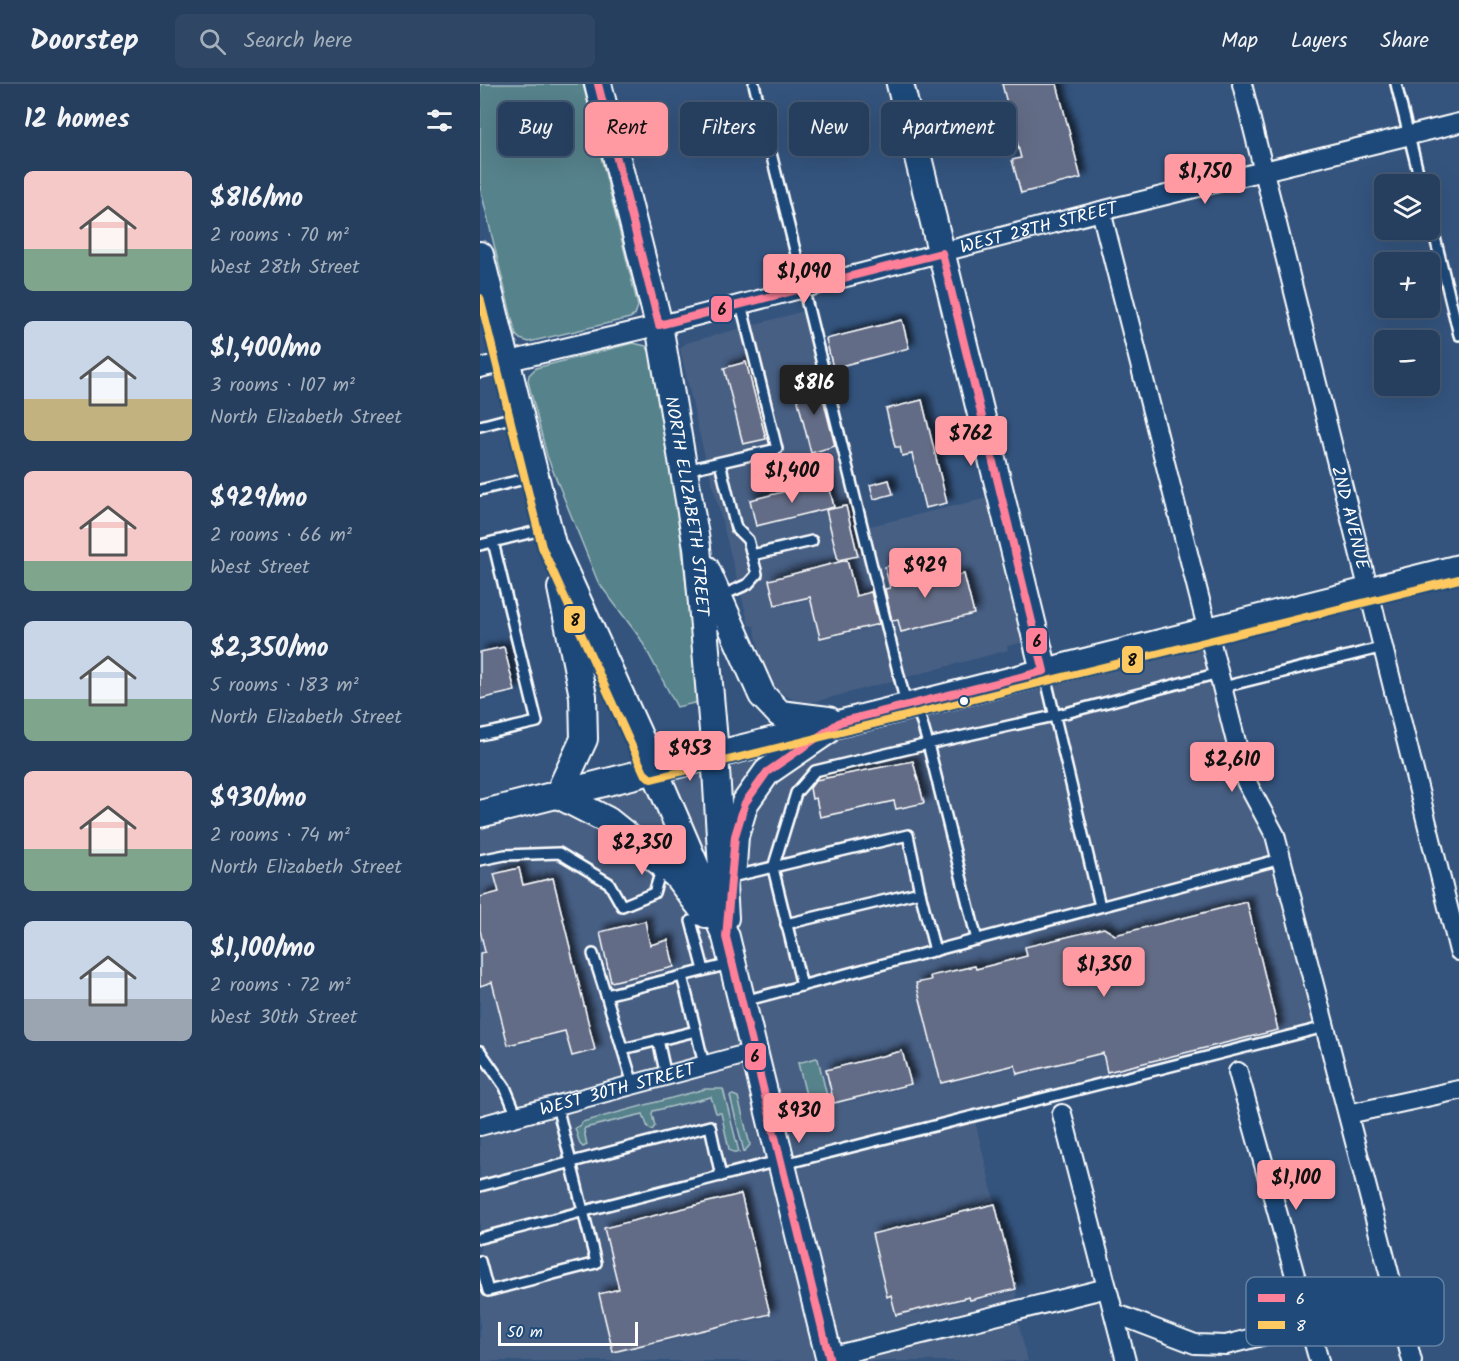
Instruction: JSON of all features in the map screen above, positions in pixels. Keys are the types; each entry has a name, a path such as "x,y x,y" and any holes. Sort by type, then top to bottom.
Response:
{"main road":[{"name":"NORTH ELIZABETH STREET","path":"598,84 659,325 697,547 715,753 718,927"},
{"path":"900,84 1044,671"},
{"name":"NORTH ELIZABETH STREET","path":"480,255 486,305 506,362 550,536 654,769 732,963 830,1359"},
{"path":"550,536 583,696 584,717 584,739 558,795"},
{"path":"697,547 762,695 780,714 840,722"},
{"path":"480,814 715,753 1459,568"},
{"path":"718,927 731,877 735,836 745,803 767,772 840,722"},
{"path":"558,795 608,820 676,875 718,927"}],"street":[{"name":"2ND AVENUE","path":"1242,84 1459,951"},
{"name":"WEST 28TH STREET","path":"480,368 1459,123"},
{"path":"1101,211 1246,781 1275,835 1390,1277"},
{"name":"WEST 30TH STREET","path":"480,1126 754,1052"},
{"path":"1238,1072 1296,1277"},
{"path":"1348,1114 1459,1090"},
{"path":"1062,1114 1126,1361"},
{"path":"830,1359 1107,1288"},
{"path":"1114,1312 1195,1344 1226,1345 1246,1340"},
{"path":"1315,1346 1319,1361"},
{"path":"1408,1346 1412,1361"}],"lane":[{"path":"754,84 911,705 928,744 977,940"},
{"path":"1396,84 1419,174"},
{"path":"1436,240 1459,335"},
{"path":"684,471 777,449 741,304"},
{"path":"480,426 520,416"},
{"path":"718,598 748,584 757,574 748,540 736,528 720,462"},
{"path":"480,490 535,477"},
{"path":"480,545 550,536"},
{"path":"752,555 812,541"},
{"path":"480,735 537,722 493,542"},
{"path":"802,986 773,868 796,793 815,771 1054,716 1384,647"},
{"path":"1044,671 1100,906"},
{"path":"731,877 908,835 935,951"},
{"path":"480,860 506,855 559,853 609,884 622,906 654,893 663,865"},
{"path":"742,1002 1281,859"},
{"path":"786,924 920,892"},
{"path":"704,970 691,921 718,927"},
{"path":"593,954 633,1084"},
{"path":"606,995 732,963"},
{"path":"682,976 704,1065"},
{"path":"480,1238 1325,1027"},
{"path":"623,1049 696,1032"},
{"path":"658,1040 666,1076"},
{"path":"480,1051 505,1087 518,1116"},
{"path":"480,1261 488,1292 596,1263 557,1106"},
{"path":"480,1186 710,1126 721,1176"}],"shaded area":[{"path":"815,308 870,526 987,498 1024,642 1007,646 1008,650 804,703 777,690 763,667 754,626 749,625 698,429 680,348 686,343"},
{"path":"1209,630 1246,781 1275,835 1327,1033 975,1121 1016,1289 1019,1326 1028,1361 480,1361 480,814"}],"green space":[{"path":"480,84 583,84 587,102 585,102 585,156 601,156 638,306 635,315 529,342 520,339 516,335 480,187"},
{"path":"633,343 646,346 650,352 670,442 699,702 677,707 640,638 598,582 547,456 528,381 529,375 536,368"},
{"path":"816,1058 830,1108 828,1111 811,1115 798,1063"},
{"path":"705,1089 723,1089 739,1152 729,1149 721,1113 716,1113 711,1097 653,1111 655,1126 652,1130 648,1128 643,1114 585,1128 587,1145 583,1147 580,1144 575,1128 582,1122"},
{"path":"730,1096 738,1097 750,1145 744,1152"}],"building":[{"path":"1002,84 1057,84 1081,178 1021,193 1012,160 1021,158 1016,139 1016,102 1007,102"},
{"path":"902,320 909,348 833,368 826,339"},
{"path":"746,362 766,439 743,444 724,368"},
{"path":"818,379 835,446 811,453 794,385"},
{"path":"922,400 947,503 925,508 912,454 902,456 900,447 895,447 886,409"},
{"path":"889,480 893,494 874,499 870,485"},
{"path":"828,481 834,507 756,526 750,500"},
{"path":"846,506 858,556 838,560 826,510"},
{"path":"847,560 856,596 871,592 879,624 820,638 810,597 775,605 769,580"},
{"path":"910,560 916,586 964,574 974,614 901,632 898,620 892,621 885,589 890,588 885,567"},
{"path":"504,647 515,691 480,699 480,652"},
{"path":"913,761 924,803 896,809 894,801 820,817 816,798 812,799 810,788 816,780"},
{"path":"519,868 523,885 553,878 595,1050 572,1056 565,1031 508,1045 492,982 480,986 480,953 485,952 480,930 480,897 499,892 494,874"},
{"path":"1247,902 1278,1030 1107,1072 1103,1053 1017,1074 1015,1065 941,1083 916,983 931,980 930,976 975,966 976,969 1027,956 1025,947 1104,928 1115,935"},
{"path":"645,921 650,945 668,940 674,967 611,982 600,932"},
{"path":"902,1051 911,1084 834,1103 826,1070"},
{"path":"741,1194 770,1314 613,1352 599,1294 619,1289 604,1228"},
{"path":"995,1204 1016,1289 970,1300 969,1297 896,1315 891,1295 887,1297 872,1234"}],"transit line":[{"name":"6","path":"598,84 659,325 942,253 1044,671 840,722 767,772 745,803 735,836 726,937 830,1361"},
{"name":"8","path":"480,298 542,547 644,773 651,779 1459,579"}]}
